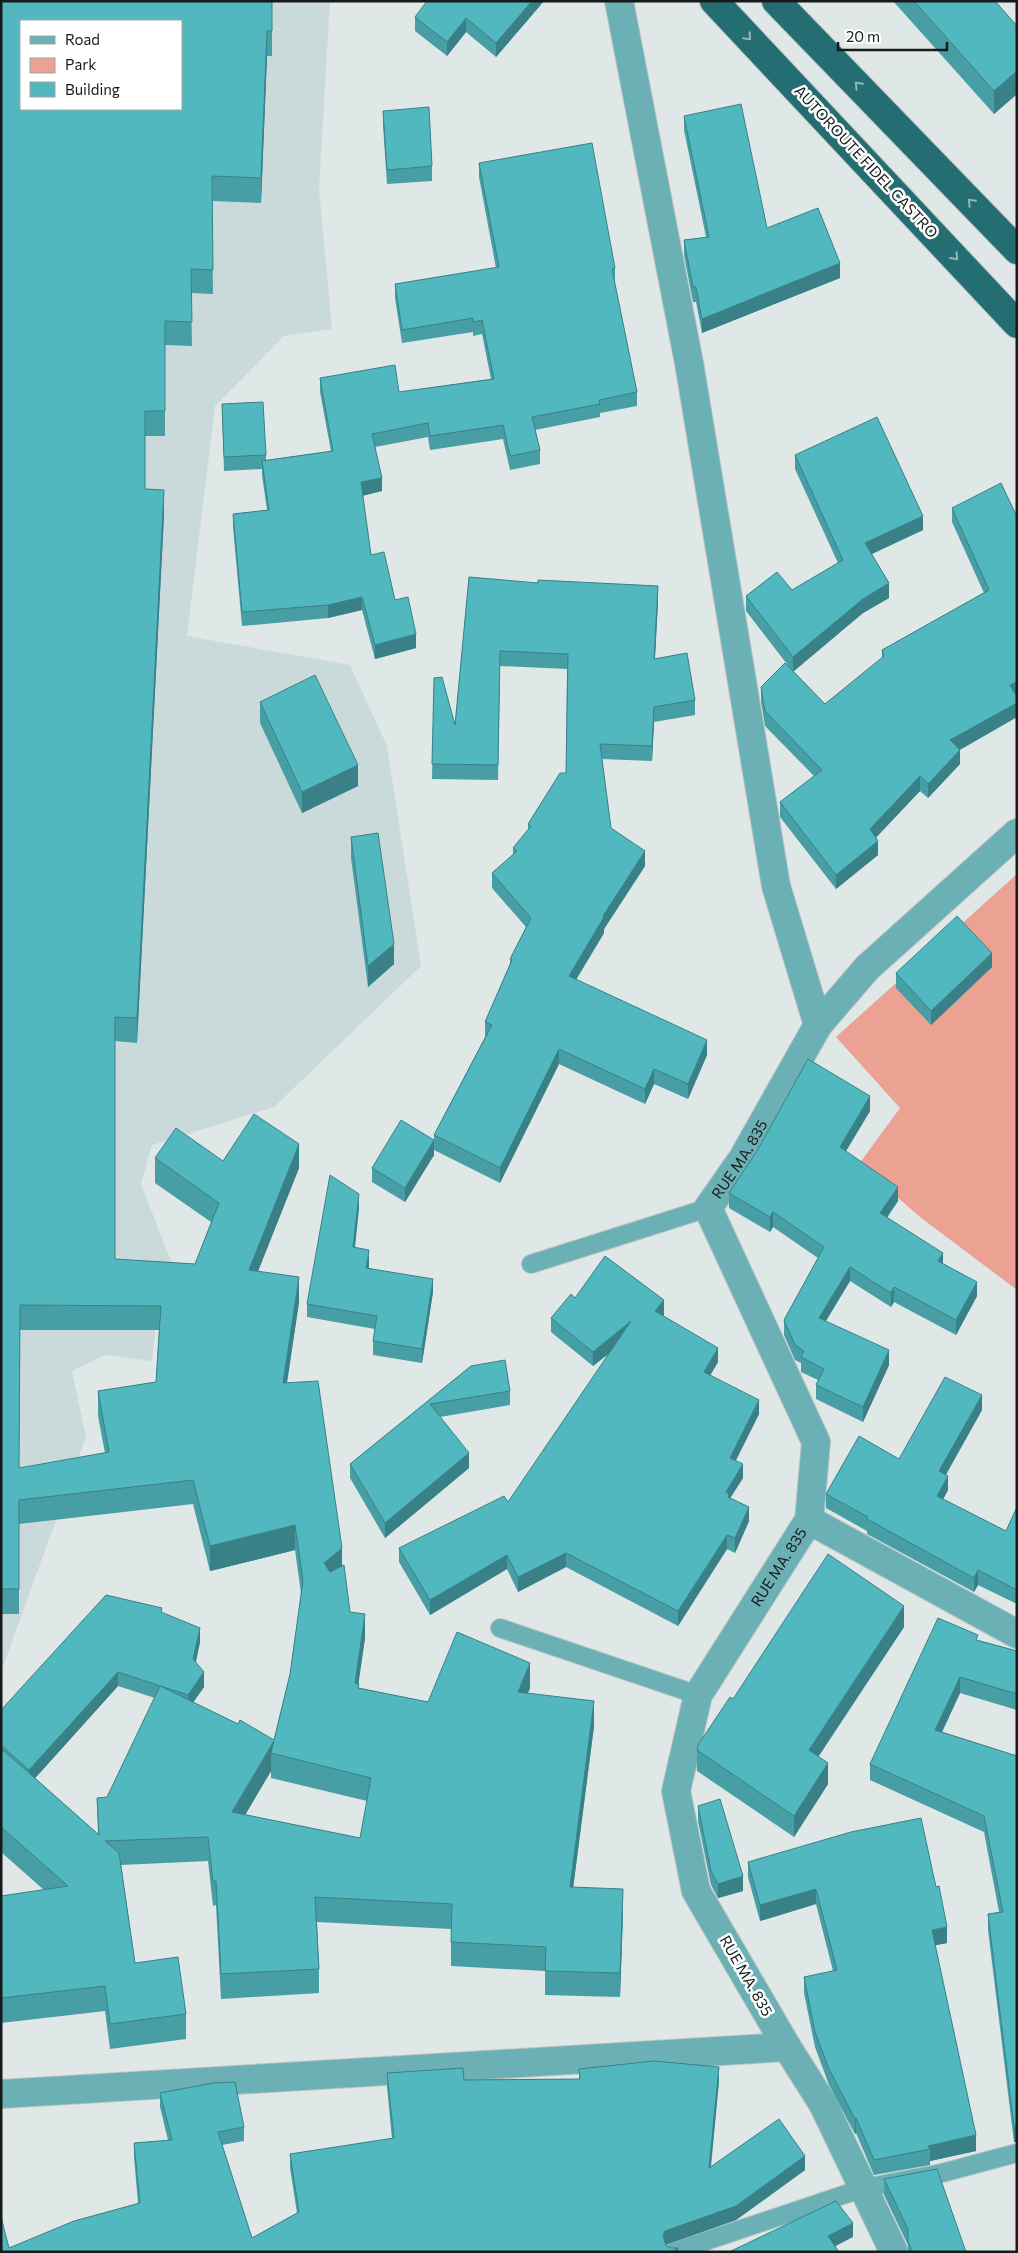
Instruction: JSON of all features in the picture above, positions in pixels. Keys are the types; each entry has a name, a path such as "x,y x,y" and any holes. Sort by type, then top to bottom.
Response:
{"highway":[{"name":"AUTOROUTE FIDEL CASTRO","path":"714,1 1014,322"},
{"path":"776,1 1017,250"}],"street":[{"path":"619,1 689,363 776,886 818,1025"},
{"name":"RUE MA. 835","path":"894,2252 823,2104 787,2047 696,1890 676,1791 698,1695 809,1520 816,1442 708,1208 743,1158 818,1025 867,968 1017,833"},
{"path":"809,1520 1017,1634"},
{"path":"1,2094 787,2047"}],"lane":[{"path":"531,1264 708,1208"},
{"path":"500,1628 698,1695"},
{"path":"673,2252 864,2188 942,2173 1017,2153"}],"shaded area":[{"path":"1,1 330,1 319,189 332,329 284,336 215,406 187,636 350,665 387,746 421,966 274,1107 152,1145 141,1184 174,1269 160,1285 152,1361 105,1355 72,1371 86,1437 1,1672"}],"green space":[{"path":"1017,874 1017,1290 920,1217 859,1164 900,1108 836,1037"}],"building":[{"path":"1,1 272,1 272,31 267,31 261,178 212,176 213,270 191,269 192,322 165,321 165,411 145,411 145,489 164,490 137,1018 115,1017 115,1259 195,1264 219,1203 155,1158 176,1128 223,1161 254,1114 299,1144 249,1270 299,1277 283,1383 318,1381 342,1548 324,1563 330,1572 344,1565 350,1612 365,1614 355,1683 359,1684 358,1688 428,1702 457,1632 530,1663 518,1692 594,1701 570,1887 623,1889 620,1973 545,1971 546,1947 451,1942 452,1904 315,1897 319,1969 221,1974 216,1881 213,1881 208,1837 105,1841 119,1853 135,1963 178,1957 186,2014 110,2024 105,1986 1,1998 1,1896 68,1886 1,1827 1,1751 3,1750 99,1835 97,1798 107,1797 160,1686 238,1724 240,1720 274,1740 290,1674 303,1581 295,1525 210,1546 193,1480 19,1500 19,1589 1,1589","holes":["20,1305 161,1306 156,1382 98,1391 109,1452 19,1468","274,1741 271,1753 371,1778 360,1838 232,1812"]},
{"path":"427,1 532,1 496,43 466,18 447,42 415,17"},
{"path":"914,1 995,1 1017,26 1017,71 994,91"},
{"path":"741,104 767,228 818,208 840,263 702,319 696,287 693,287 684,240 709,237 684,116"},
{"path":"429,107 432,166 387,170 383,111"},
{"path":"592,143 615,268 612,269 637,392 599,400 600,404 532,417 540,450 510,456 503,425 430,436 428,423 372,434 382,478 361,482 371,555 384,552 395,600 408,597 416,634 375,645 362,597 328,605 242,612 233,514 269,510 262,461 333,451 320,378 395,365 399,392 494,379 482,320 473,322 473,318 402,330 395,284 499,267 479,163"},
{"path":"263,402 266,455 224,457 222,404"},
{"path":"877,417 923,516 865,543 889,583 863,599 793,657 746,596 777,572 792,590 843,560 795,455"},
{"path":"1001,483 1017,517 1017,682 1010,685 1017,697 1017,703 950,740 960,750 928,784 920,776 870,829 878,841 836,875 780,802 822,770 765,711 761,687 785,663 825,704 884,656 882,650 989,590 952,508"},
{"path":"469,577 538,583 538,580 658,586 654,659 687,653 695,700 654,707 652,746 600,744 611,828 645,851 603,916 569,976 707,1040 688,1084 654,1069 645,1089 559,1049 500,1168 434,1135 492,1025 485,1022 512,960 510,959 531,918 492,873 517,851 513,848 531,826 528,824 560,773 566,773 568,654 500,651 498,765 432,764 434,678 442,677 455,725"},
{"path":"315,675 358,765 302,792 260,702"},
{"path":"378,833 394,944 368,966 351,837"},
{"path":"957,916 992,953 931,1011 896,973"},
{"path":"808,1059 870,1096 840,1147 898,1187 880,1213 943,1253 938,1261 977,1282 956,1320 894,1287 891,1293 850,1267 819,1318 889,1350 863,1407 816,1385 824,1369 801,1357 804,1351 795,1345 784,1320 824,1247 773,1212 770,1217 729,1193 757,1151"},
{"path":"401,1120 434,1140 405,1188 372,1168"},
{"path":"330,1175 359,1194 353,1247 369,1250 366,1268 433,1279 422,1349 373,1341 377,1316 307,1304"},
{"path":"605,1256 664,1300 655,1311 718,1348 704,1372 759,1400 730,1458 743,1464 726,1492 729,1494 728,1497 749,1507 735,1538 727,1535 678,1611 566,1553 518,1577 507,1555 430,1600 399,1548 504,1496 508,1502 631,1321 593,1352 551,1318 571,1294 575,1298"},
{"path":"505,1360 510,1391 430,1404 469,1453 385,1523 350,1464 471,1366"},
{"path":"945,1377 982,1395 939,1471 948,1476 937,1496 1006,1531 1017,1507 1017,1590 978,1570 974,1578 867,1519 868,1517 826,1494 859,1436 899,1459"},
{"path":"828,1554 904,1606 809,1750 828,1763 794,1816 697,1750 698,1745 730,1697 733,1699"},
{"path":"106,1595 162,1608 161,1612 200,1628 193,1659 204,1672 188,1695 118,1672 29,1770 1,1745 1,1710"},
{"path":"938,1618 978,1635 976,1640 1017,1651 1017,1694 960,1677 935,1730 1017,1756 1017,2125 1014,2126 988,1914 1003,1912 984,1816 870,1764"},
{"path":"720,1799 743,1876 718,1884 711,1871 698,1806"},
{"path":"921,1818 936,1887 939,1886 947,1927 932,1930 976,2135 928,2146 930,2149 874,2160 856,2118 829,2069 815,2032 804,1977 837,1970 816,1889 760,1905 748,1862 851,1832"},
{"path":"654,2061 719,2067 709,2168 779,2119 805,2156 736,2206 665,2231 663,2236 666,2246 678,2248 672,2252 1,2252 1,2217 9,2248 74,2221 140,2203 134,2143 172,2140 160,2093 213,2083 235,2082 244,2127 218,2132 252,2238 299,2212 290,2154 394,2138 387,2073 463,2068 464,2080 580,2079 579,2069"},
{"path":"937,2169 966,2252 912,2252 908,2241 908,2229 884,2179"},
{"path":"836,2201 853,2223 828,2236 839,2252 729,2252"}]}
